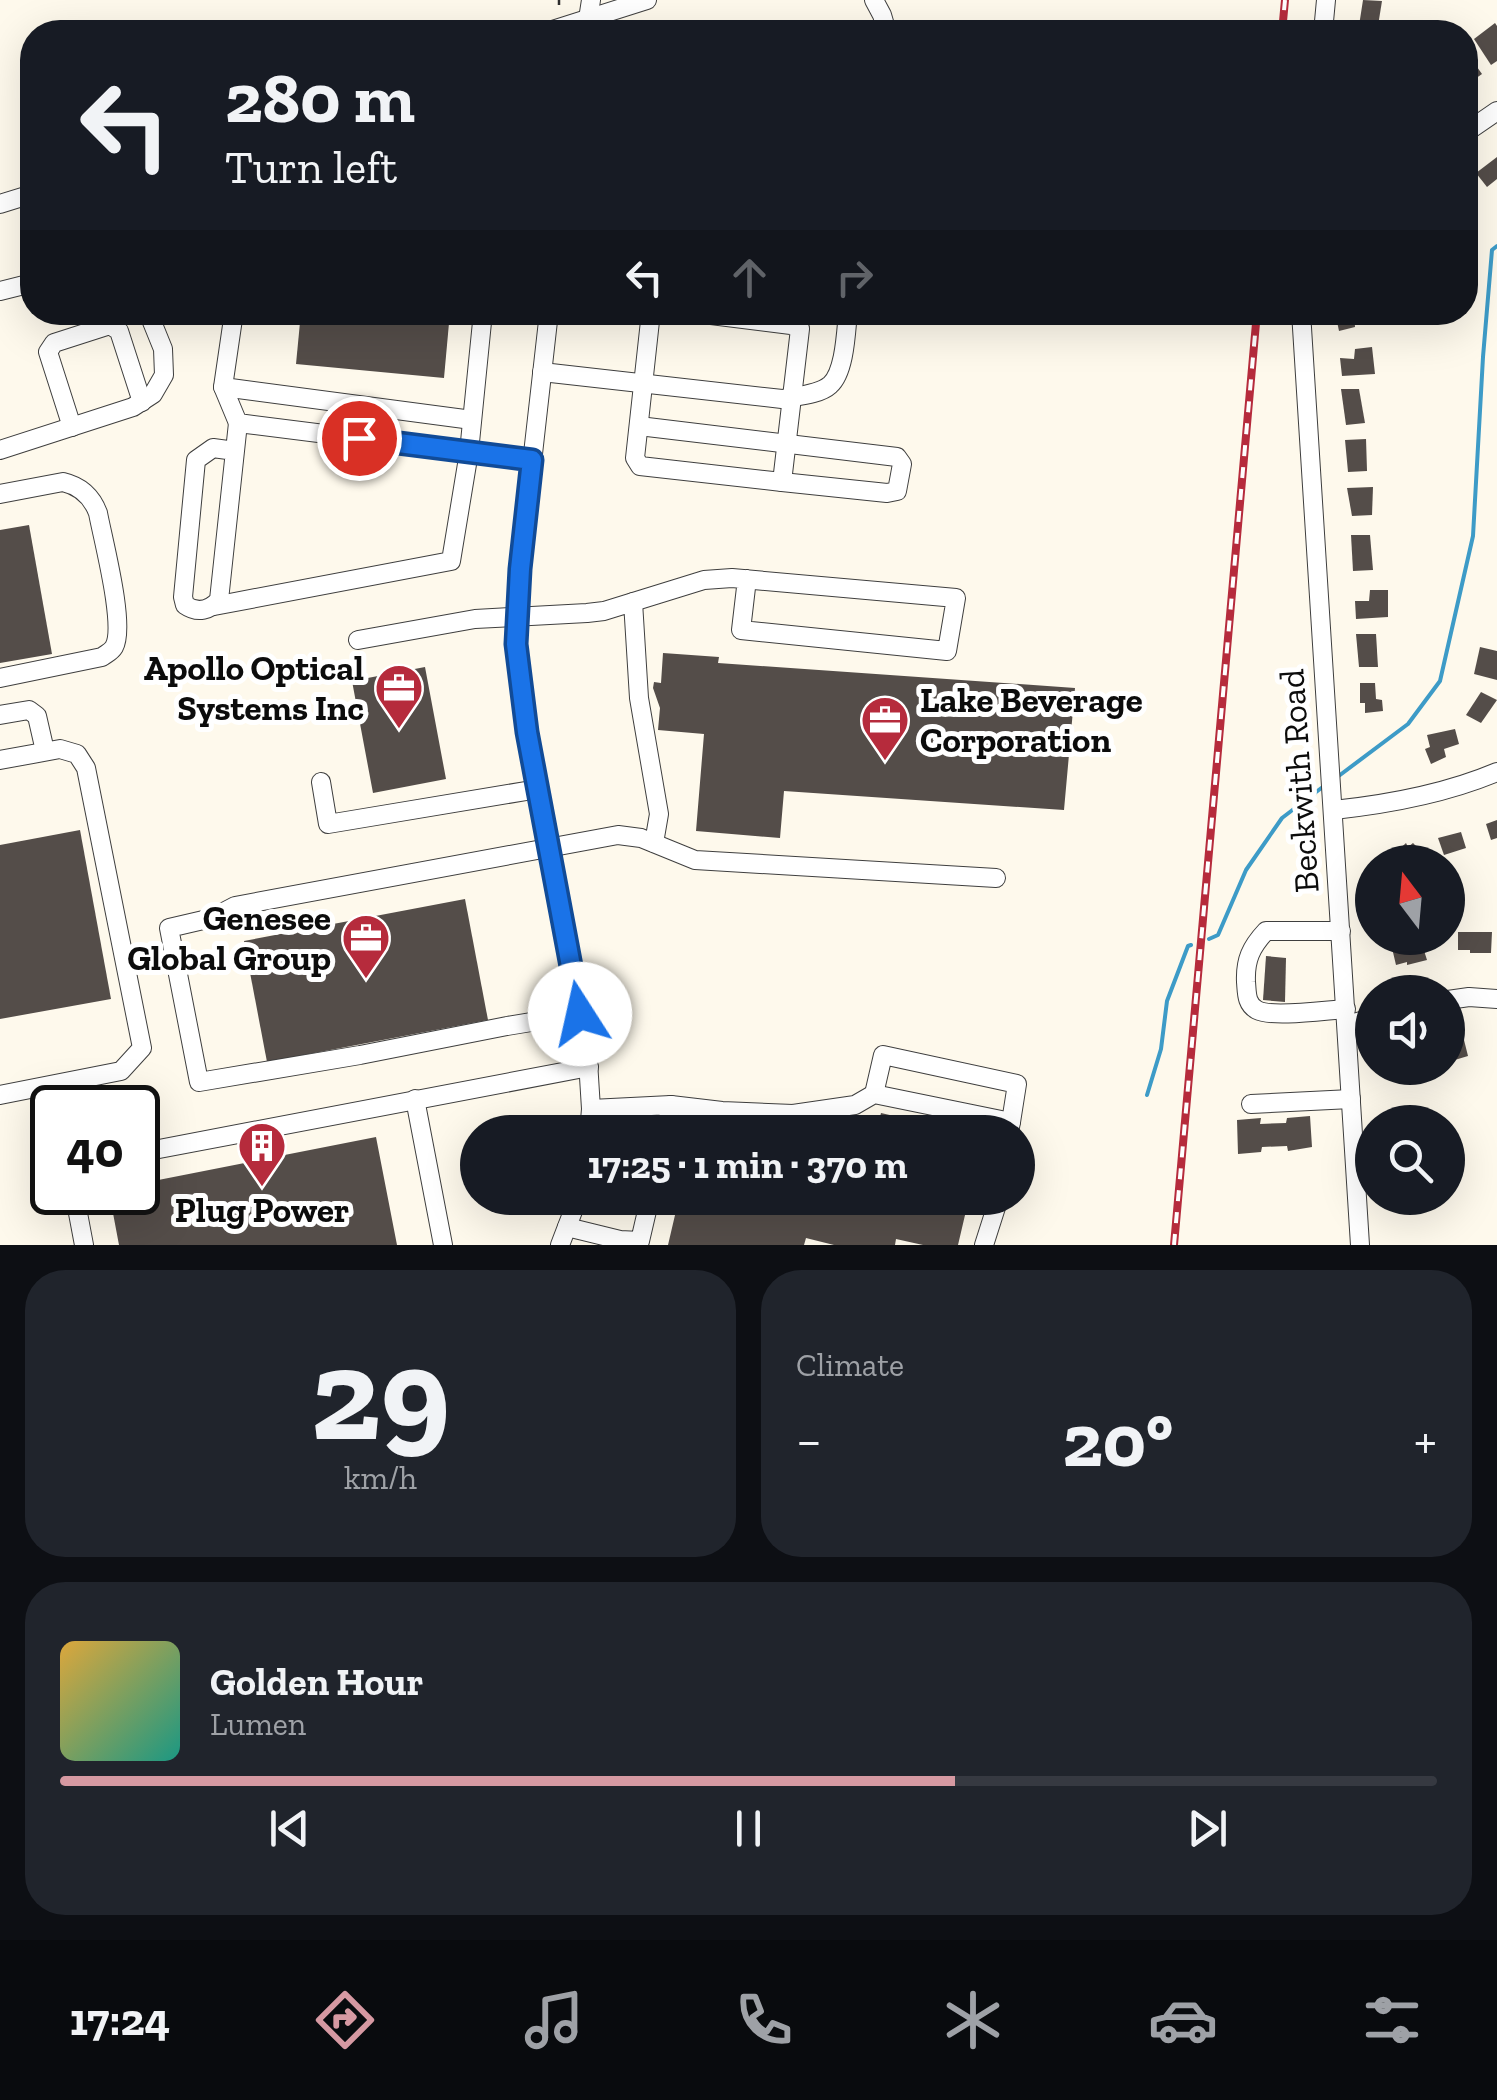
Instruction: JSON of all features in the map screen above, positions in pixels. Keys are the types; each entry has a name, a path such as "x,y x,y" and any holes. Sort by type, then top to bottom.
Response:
{"street":[{"path":"588,17 648,0"},
{"path":"72,427 48,352 54,343 110,325 119,331 142,402"},
{"path":"0,450 133,408 153,394 164,375 163,350 153,325"},
{"path":"214,606 220,600 238,423 223,387 232,325"},
{"path":"236,451 213,448 196,460 185,606 204,610 452,561 469,452 482,325"},
{"path":"548,325 516,644 538,789 580,1014 590,1115"},
{"path":"638,426 897,457 902,464 897,491 640,466 635,458 638,426 650,325"},
{"path":"782,482 800,329 794,325"},
{"path":"542,372 782,399 830,385 841,366 846,325"},
{"name":"Beckwith Road","path":"1302,325 1360,1245"},
{"path":"223,387 472,420"},
{"path":"238,423 532,460"},
{"path":"0,494 63,482 90,498 98,513 119,623 116,644 102,657 0,678"},
{"path":"358,640 475,619 587,613 704,580 747,579 956,598 947,652 741,630 747,579"},
{"path":"633,602 639,698 659,814 654,843"},
{"path":"0,715 29,710 37,716 45,751"},
{"path":"0,760 60,749 77,754 86,768 142,1048 121,1071 0,1095"},
{"path":"1334,810 1392,804 1497,772"},
{"path":"321,782 328,824 538,789"},
{"path":"580,1014 199,1082 169,928 212,918 235,906 618,835 641,838 695,860 996,878"},
{"path":"1341,931 1266,931 1254,944 1245,965 1247,1001 1256,1010 1272,1014 1355,1017"},
{"path":"1465,997 1497,999"},
{"path":"874,1094 883,1055 1017,1084 1012,1115"},
{"path":"160,1149 588,1067"},
{"path":"590,1109 671,1104 793,1114 854,1105 874,1094 961,1115"},
{"path":"1251,1104 1351,1099"},
{"path":"414,1100 443,1245"},
{"path":"669,1115 671,1104"},
{"path":"78,1215 84,1245"},
{"path":"560,1245 572,1215"},
{"path":"567,1227 640,1241 646,1215"},
{"path":"984,1245 994,1215"}],"building":[{"path":"1363,0 1382,1 1379,20 1360,20"},
{"path":"1495,23 1497,26 1497,61 1491,65 1478,45 1478,36"},
{"path":"1497,157 1497,179 1487,187 1478,171"},
{"path":"300,325 449,325 444,378 296,364"},
{"path":"1338,325 1355,325 1355,327 1339,331"},
{"path":"1372,347 1375,374 1342,376 1340,358 1354,359 1355,349"},
{"path":"1341,389 1359,389 1365,423 1346,425"},
{"path":"1366,439 1367,471 1348,472 1345,440"},
{"path":"1373,487 1372,515 1352,516 1347,488"},
{"path":"29,525 52,654 0,663 0,530"},
{"path":"1351,535 1370,535 1373,570 1353,571"},
{"path":"1370,590 1388,590 1388,617 1356,619 1355,601 1369,601"},
{"path":"1356,634 1376,634 1378,667 1359,667"},
{"path":"1480,647 1497,651 1497,680 1474,674"},
{"name":"Lake Beverage Corporation","path":"663,653 719,657 718,663 1075,688 1064,810 784,791 780,838 696,831 704,734 658,730 660,708 653,688 654,682 661,683"},
{"name":"Apollo Optical Systems Inc","path":"425,667 446,779 373,793 352,681"},
{"path":"1360,683 1375,683 1376,699 1382,700 1383,711 1365,713 1365,703 1360,703"},
{"path":"1481,692 1497,700 1481,723 1466,715"},
{"path":"1455,729 1459,744 1444,749 1446,757 1431,764 1425,749 1430,747 1427,735"},
{"path":"1497,820 1497,838 1491,840 1486,824"},
{"path":"80,830 111,999 0,1019 0,845"},
{"path":"1461,832 1466,848 1440,845 1438,838"},
{"name":"Genesee Global Group","path":"465,899 488,1020 267,1062 244,941"},
{"path":"1465,932 1492,932 1491,953 1465,950"},
{"path":"1394,955 1425,955 1427,960 1407,965 1396,965"},
{"path":"1266,956 1286,958 1285,1002 1263,1000"},
{"path":"1310,1116 1312,1147 1288,1151 1287,1146 1262,1147 1261,1152 1238,1154 1237,1120 1261,1118 1260,1124 1286,1123 1287,1118"},
{"name":"Plug Power","path":"376,1137 397,1245 119,1245 113,1215 160,1215 160,1180"},
{"path":"675,1215 965,1215 958,1245 923,1245 896,1239 895,1245 834,1245 806,1238 804,1245 668,1245"}],"waterway":[{"path":"1336,778 1408,724 1440,681 1473,536 1483,357 1492,250 1497,246"},
{"path":"1209,939 1218,935 1246,870 1282,818 1324,786"},
{"path":"1147,1095 1161,1049 1167,1001 1191,945"}],"railway":[{"path":"1283,20 1285,0"},
{"path":"1174,1245 1256,325"}],"place":[{"name":"Apollo Optical Systems Inc","path":"399,730"},
{"name":"Lake Beverage Corporation","path":"885,762"},
{"name":"Genesee Global Group","path":"366,980"},
{"name":"Plug Power","path":"262,1188"}],"route":[{"path":"359,438 532,460 516,644 527,732 580,1014"}]}
